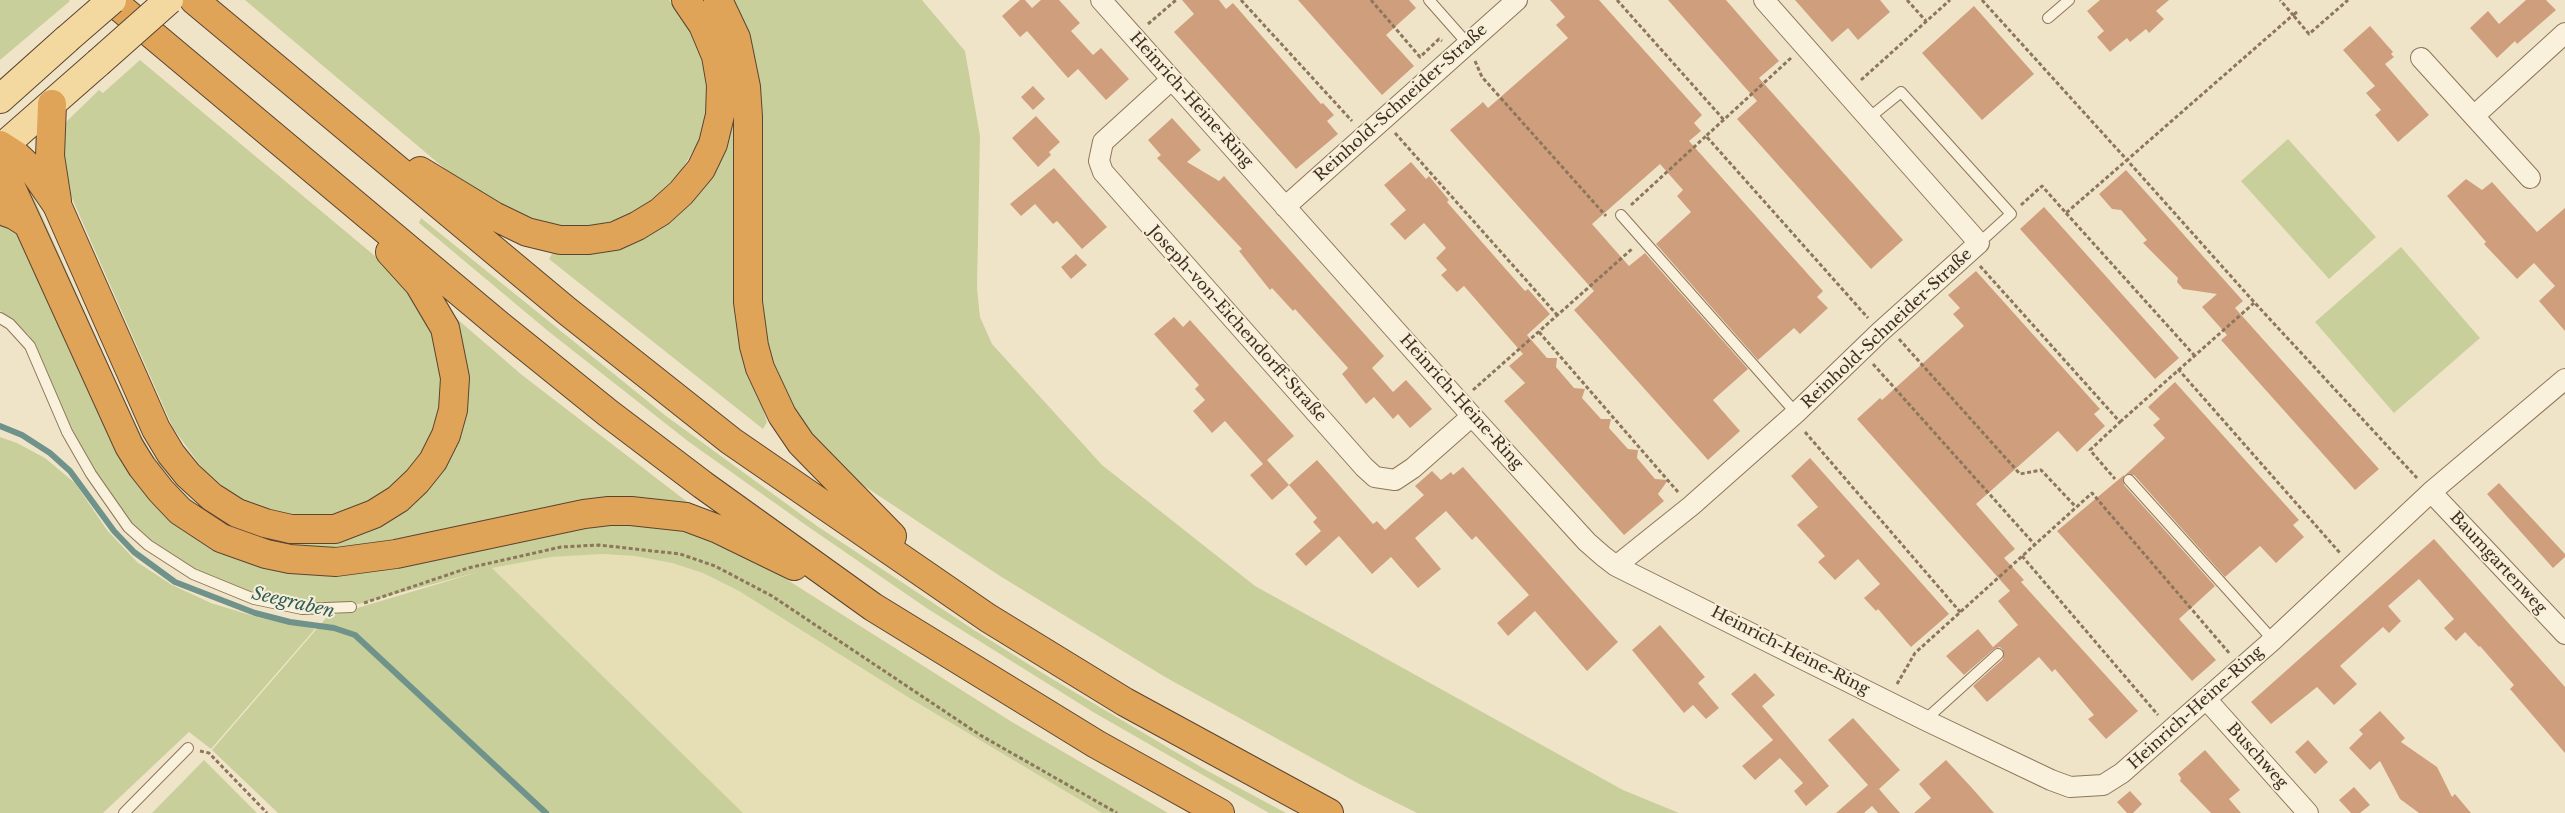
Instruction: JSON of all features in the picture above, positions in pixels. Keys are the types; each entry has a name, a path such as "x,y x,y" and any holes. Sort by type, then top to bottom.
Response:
{"highway":[{"path":"111,0 499,325 608,413 703,485 873,606 1096,744 1220,813"},
{"path":"194,0 567,311 724,435 988,618 1125,702 1329,813"},
{"path":"346,127 494,216 527,232 560,240 589,240 615,236 637,226 660,212 681,193 701,169 713,144 720,116 721,85 716,56 703,25 686,0"},
{"path":"718,0 736,38 745,81 748,116 748,302 754,346 769,391 801,443 943,586"},
{"path":"52,104 50,156 57,205"},
{"path":"1,150 34,173 57,205 156,429 171,454 188,475 212,497 237,513 265,523 291,529 335,529 353,524 398,499 433,461 446,435 454,410 455,378 445,328 419,284 318,173"},
{"path":"1,150 28,224 129,446 161,491 180,511 221,538 266,554 290,559 336,562 396,554 584,514 609,511 658,513 686,518 718,529 873,606"},
{"path":"0,210 14,215 28,224"}],"main road":[{"path":"0,99 111,0"},
{"path":"1,150 169,0"}],"street":[{"name":"Heinrich-Heine-Ring","path":"1101,0 1587,542 1616,566 1926,720 2052,780 2070,786 2103,785 2122,773 2273,640 2431,492 2565,379"},
{"name":"Reinhold-Schneider-Straße","path":"1285,206 1517,0"},
{"name":"Reinhold-Schneider-Straße","path":"1616,566 1691,506 1796,413 1884,328 1979,243 1870,117 1764,0"},
{"path":"2474,116 2565,33"},
{"path":"2421,58 2530,178"},
{"name":"Joseph-von-Eichendorff-Straße","path":"1171,80 1103,142 1100,148 1099,161 1103,172 1364,467 1375,477 1395,480 1413,468 1466,409"},
{"name":"Baumgartenweg","path":"2431,492 2565,634"},
{"name":"Buschweg","path":"2206,699 2308,813"}],"lane":[{"path":"1429,0 1467,43"},
{"path":"2048,18 2069,0"},
{"path":"1870,117 1901,92 2012,214 1979,243"},
{"path":"1621,214 1796,413"},
{"path":"0,318 10,324 30,346 67,432 91,474 128,527 148,545 193,574 254,599 302,609 351,607"},
{"path":"2129,480 2273,640"},
{"path":"1926,720 1998,654"},
{"path":"124,813 188,748"}],"path":[{"path":"1134,36 1176,0"},
{"path":"1241,0 1365,136"},
{"path":"1371,0 1420,57 1434,44"},
{"path":"1616,0 1724,120"},
{"path":"1907,0 1926,21"},
{"path":"1847,92 1950,0"},
{"path":"1982,0 2254,302 2431,492"},
{"path":"2280,0 2309,34 2348,0"},
{"path":"2066,213 2254,46 2297,12"},
{"path":"1467,43 1482,77 1612,222 1805,46"},
{"path":"1383,120 1558,316"},
{"path":"1706,136 2020,474 2041,470 2076,508"},
{"path":"2012,214 2042,186 2194,355"},
{"path":"1466,409 1539,332 1643,239"},
{"path":"1979,243 1976,262 2120,422"},
{"path":"2129,480 2122,486 2090,450 2254,302"},
{"path":"1539,332 1691,506"},
{"path":"1861,350 2035,545"},
{"path":"2178,369 2352,566"},
{"path":"1796,413 1807,434 1961,613"},
{"path":"1888,700 1915,652 1961,613 2092,493 2227,650"},
{"path":"351,607 468,568 561,548 599,545 641,548 680,554 716,566 772,596 980,735 1117,813"},
{"path":"2022,556 2171,730"},
{"path":"188,748 209,754 267,813"}],"shaded area":[{"path":"602,554 635,556 672,563 703,573 739,591 911,699 1102,813 743,813 492,568 551,557"}],"green space":[{"path":"0,0 69,0 70,1 0,60"},
{"path":"245,0 669,0 684,18 702,58 708,97 701,137 681,171 655,198 633,214 592,227 552,227 514,215 476,195"},
{"path":"695,0 703,0 707,7 734,83 745,351 767,422 763,429 549,259 553,252 662,226 680,212 701,187 718,157"},
{"path":"730,0 922,0 965,51 980,136 977,288 980,317 992,344 1102,465 1255,586 1623,790 1679,813 1417,813 1363,786 1165,677 1000,576 843,472 799,425 764,342"},
{"path":"140,60 387,266 418,304 434,335 442,369 442,401 432,435 423,453 391,489 371,501 331,517 283,516 239,500 202,468 173,428 60,171 60,133 67,121 99,90 103,93"},
{"path":"2288,139 2376,237 2329,279 2241,181"},
{"path":"32,194 131,415 149,450 173,482 195,503 235,525 389,516 467,372 456,318 522,375 690,504 372,549 290,548 208,520 151,464 24,197"},
{"path":"421,218 666,416 817,526 974,630 1049,677 1206,770 1286,813 1269,813 1093,712 928,609 810,528 689,442 548,331 419,223"},
{"path":"0,221 17,232 122,457 248,560 613,522 684,528 740,550 1012,722 1168,813 1102,813 911,699 739,591 703,573 672,563 635,556 602,554 551,557 492,568 743,813 278,813 212,750 327,617 478,572 359,604 331,607 305,605 250,594 206,576 161,549 131,522 106,490 68,422 29,335 0,311"},
{"path":"2401,247 2480,338 2394,413 2315,322"},
{"path":"0,437 17,443 45,458 75,483 107,530 137,562 172,585 211,603 260,618 315,629 211,749 189,732 103,813 0,813"},
{"path":"204,760 257,813 152,813"}],"building":[{"path":"1020,0 1025,0 1032,8 1041,0 1059,0 1080,23 1071,31 1093,55 1101,48 1129,79 1106,100 1078,69 1068,78 1027,31 1020,37 1002,16"},
{"path":"1182,0 1219,0 1226,9 1233,3 1321,104 1323,103 1334,115 1327,121 1338,134 1296,169 1174,32 1194,14"},
{"path":"1298,0 1409,0 1416,8 1386,35 1414,66 1382,95"},
{"path":"1550,0 1599,0 1702,115 1694,123 1701,131 1689,141 1823,291 1817,297 1828,308 1800,334 1794,328 1758,360 1656,244 1691,212 1677,196 1683,190 1660,164 1592,224 1629,266 1645,253 1748,369 1713,400 1740,431 1708,460 1574,310 1594,291 1450,130 1483,102 1488,108 1568,38 1556,25 1565,17"},
{"path":"1668,0 1726,0 1779,61 1759,78 1903,240 1871,269 1737,119 1757,101"},
{"path":"1795,0 1880,0 1890,12 1858,40 1848,28 1832,42"},
{"path":"2100,0 2169,0 2156,11 2164,19 2149,33 2146,29 2130,42 2127,38 2110,52 2097,37 2104,31 2087,11"},
{"path":"2526,0 2546,0 2556,10 2517,44 2515,41 2497,58 2470,28 2488,11 2499,24"},
{"path":"1974,6 2034,74 1982,120 1922,53"},
{"path":"2370,26 2393,52 2391,54 2394,57 2385,64 2429,115 2398,142 2375,115 2381,110 2366,93 2375,86 2343,50"},
{"path":"1033,86 1045,99 1033,110 1021,97"},
{"path":"1036,116 1060,142 1049,152 1051,155 1038,167 1012,138"},
{"path":"1172,118 1201,150 1187,162 1219,181 1224,176 1384,356 1372,368 1393,392 1406,380 1432,409 1410,428 1398,414 1393,419 1374,397 1366,404 1342,374 1348,368 1295,309 1293,311 1272,288 1270,290 1239,251 1242,249 1157,158 1161,155 1148,140"},
{"path":"1411,162 1426,179 1429,176 1449,200 1447,202 1481,241 1525,291 1528,289 1550,314 1527,335 1547,358 1557,358 1556,367 1574,388 1585,389 1582,398 1601,419 1611,419 1609,428 1628,449 1638,450 1637,458 1655,479 1668,480 1658,494 1664,501 1624,535 1504,401 1525,383 1509,366 1523,354 1464,286 1457,292 1441,275 1447,270 1436,258 1446,248 1424,223 1405,240 1390,224 1406,210 1384,185"},
{"path":"1054,168 1107,227 1082,249 1057,221 1053,224 1035,204 1021,216 1010,204"},
{"path":"2126,170 2243,301 2235,308 2379,469 2355,490 2221,340 2227,335 2202,307 2217,294 2183,289 2177,282 2178,278 2143,243 2147,240 2121,210 2112,209 2099,194"},
{"path":"2466,179 2482,190 2492,182 2537,232 2565,208 2565,331 2539,301 2555,286 2534,263 2517,279 2484,244 2486,242 2447,196"},
{"path":"2044,207 2179,358 2155,379 2020,229"},
{"path":"1076,254 1087,265 1071,279 1061,267"},
{"path":"1976,271 2100,409 2094,414 2105,426 2077,452 2058,431 1976,504 2015,549 2004,558 2024,580 2021,582 2138,711 2106,739 2088,719 2094,715 2055,669 2052,672 2039,657 1987,702 1973,686 2003,659 2003,650 2000,647 1994,649 1964,675 1946,656 1978,629 1993,647 2018,625 1998,601 2010,591 1857,419 1880,398 1882,400 1964,326 1953,314 1960,308 1948,295"},
{"path":"1174,317 1183,327 1190,320 1294,436 1267,460 1289,485 1272,500 1250,475 1263,464 1225,421 1212,433 1193,411 1205,400 1195,389 1199,385 1154,334"},
{"path":"2175,382 2299,520 2293,525 2304,537 2276,563 2260,546 2225,577 2134,475 2125,475 2165,438 2153,425 2160,419 2148,407"},
{"path":"1810,458 1949,614 1911,647 1878,609 1876,611 1864,598 1880,584 1858,559 1835,580 1818,562 1825,556 1797,525 1818,507 1791,476"},
{"path":"1317,460 1373,524 1377,521 1385,530 1424,495 1415,486 1432,471 1441,480 1451,472 1453,475 1463,467 1618,642 1587,671 1535,611 1508,636 1497,623 1529,595 1476,536 1472,540 1446,511 1415,538 1441,569 1418,588 1391,557 1372,574 1339,536 1306,566 1295,554 1321,531 1313,522 1317,518 1289,485"},
{"path":"2124,475 2124,485 2215,586 2179,619 2216,660 2192,681 2057,531"},
{"path":"2499,483 2565,554 2565,557 2553,568 2487,494"},
{"path":"2434,539 2565,687 2565,753 2510,689 2514,685 2480,646 2465,632 2456,641 2444,628 2454,619 2419,579 2388,606 2401,621 2389,633 2383,627 2340,666 2357,684 2334,705 2317,687 2271,724 2251,702"},
{"path":"1660,625 1705,677 1698,683 1719,708 1706,719 1693,705 1684,713 1632,650"},
{"path":"1755,673 1775,695 1762,706 1829,786 1806,806 1794,791 1803,783 1780,758 1755,780 1742,766 1773,740 1731,694"},
{"path":"2380,711 2405,738 2401,742 2437,767 2452,797 2455,794 2471,813 2419,813 2400,799 2380,761 2370,770 2349,748 2363,734 2359,730"},
{"path":"1853,718 1900,770 1879,789 1900,813 1878,813 1872,806 1864,813 1836,813 1868,785 1828,740"},
{"path":"2308,740 2328,762 2315,774 2295,752"},
{"path":"2205,750 2240,790 2229,799 2241,813 2211,813 2180,781 2181,778 2178,774"},
{"path":"1946,760 1994,813 1914,813 1931,798 1919,784"},
{"path":"2354,787 2370,805 2360,813 2351,813 2339,800"},
{"path":"2130,791 2142,804 2133,813 2127,813 2117,802"}],"waterway":[{"name":"Seegraben","path":"0,426 22,435 50,453 70,471 114,531 134,552 175,582 255,613 290,622 334,628 355,635 546,813"}]}
